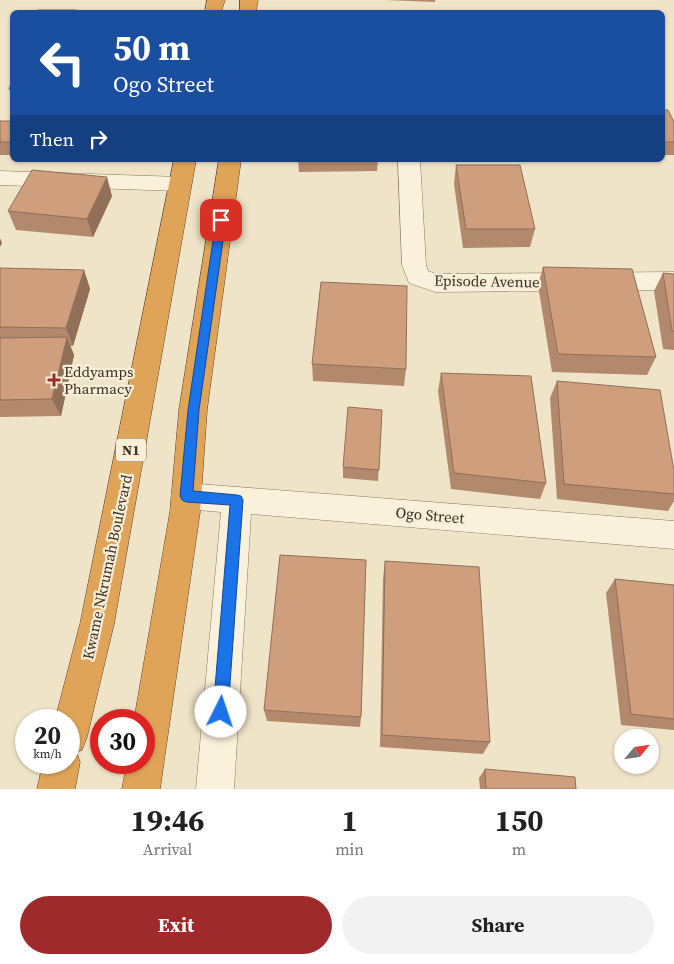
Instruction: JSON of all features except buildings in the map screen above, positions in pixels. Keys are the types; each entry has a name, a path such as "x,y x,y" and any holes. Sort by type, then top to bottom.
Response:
{"highway":[{"path":"141,789 186,496 194,410 230,162"},
{"name":"Kwame Nkrumah Boulevard","path":"76,709 97,624 183,172"},
{"path":"56,789 59,774"}],"street":[{"name":"Episode Avenue","path":"409,162 414,265 418,277 435,283 674,281"},
{"path":"0,178 183,172"},
{"name":"Ogo Street","path":"186,496 674,535"},
{"path":"215,789 237,500"}],"place":[{"name":"Eddyamps Pharmacy","path":"54,380"}],"route":[{"path":"221,220 194,410 186,496 237,500 221,712"}]}
